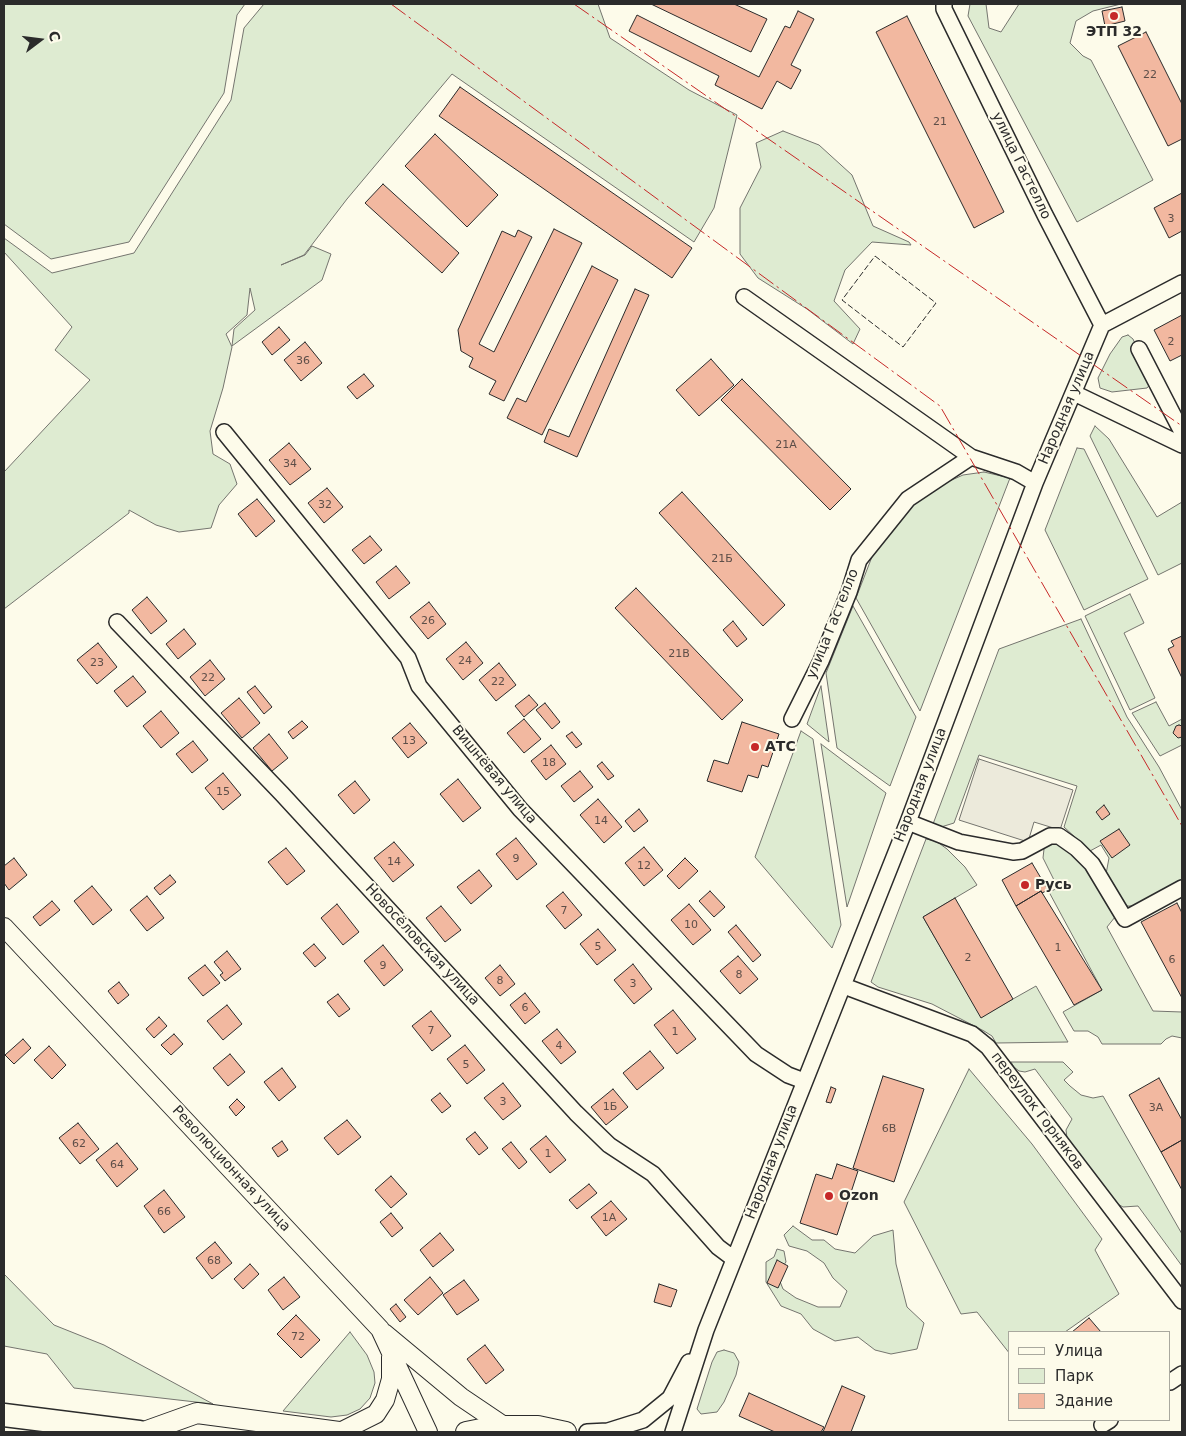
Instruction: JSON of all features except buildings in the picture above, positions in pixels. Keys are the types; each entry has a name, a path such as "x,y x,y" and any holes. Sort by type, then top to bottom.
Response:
{"main road":[{"path":"144,1432 197,1413 340,1432"},
{"path":"4,1415 139,1432"},
{"path":"466,1432 481,1428 504,1426 538,1426 566,1432"}],"street":[{"name":"улица Гастелло","path":"944,4 944,9 1040,206 1102,325"},
{"path":"1102,325 1182,283"},
{"path":"744,297 971,457 1016,472 1035,483"},
{"name":"Народная улица","path":"706,1330 908,822 1035,483 1102,325"},
{"path":"1139,349 1182,432"},
{"path":"1074,393 1182,445"},
{"name":"Вишнёвая улица","path":"224,432 408,658 419,686 520,809 756,1054 788,1075 804,1081"},
{"name":"улица Гастелло","path":"792,719 821,661 849,592 858,560 908,499 971,457"},
{"name":"Новосёловская улица","path":"117,622 282,794 576,1113 609,1145 653,1174 718,1247 734,1259"},
{"path":"908,822 959,842 1013,852 1022,851 1050,836 1059,836 1076,848 1092,864 1125,919 1182,888"},
{"name":"Революционная улица","path":"4,927 380,1329 428,1432"},
{"name":"переулок Горняков","path":"844,986 972,1034 988,1047 1182,1301"},
{"path":"380,1329 461,1397 504,1426"},
{"path":"587,1432 608,1431 643,1420 670,1398 706,1330"},
{"path":"673,1432 706,1330"},
{"path":"340,1432 376,1414 386,1400 391,1379 391,1354"},
{"path":"1171,1381 1182,1374"}],"green space":[{"path":"4,4 245,4 237,15 224,93 129,242 51,259 4,224"},
{"path":"264,4 598,4 610,38 689,90 737,115 714,208 694,242 452,74 347,199 304,255 281,265 305,255 312,246 331,254 322,280 232,346 234,329 255,310 250,288 247,315 226,334 232,347 223,388 210,431 213,454 230,464 237,484 219,505 211,528 179,532 156,525 129,510 129,513 4,609 4,472 90,380 55,350 72,327 4,252 4,238 52,273 134,253 231,100 244,28"},
{"path":"970,4 986,4 989,28 1001,32 1019,4 1121,4 1093,11 1076,21 1070,43 1083,56 1091,60 1153,180 1077,222 968,16"},
{"path":"783,131 819,145 852,175 873,226 909,242 911,245 872,242 845,270 834,301 860,329 853,344 807,309 758,278 740,254 740,208 761,167 756,143"},
{"path":"1128,335 1133,339 1152,382 1147,388 1112,392 1100,388 1098,378 1110,354 1122,337"},
{"path":"1095,426 1109,439 1157,517 1182,502 1182,563 1158,575 1090,436"},
{"path":"1077,448 1084,449 1148,579 1084,610 1045,530"},
{"path":"984,472 1010,478 920,711 856,598 875,549 904,512 936,487 963,475"},
{"path":"1130,594 1144,623 1124,633 1155,698 1130,710 1085,616"},
{"path":"853,606 916,717 890,786 837,748 826,673"},
{"path":"1081,619 1127,717 1159,767 1182,810 1182,879 1133,906 1125,906 1106,874 1109,858 1101,845 1090,851 1064,827 1077,786 979,755 954,823 941,827 933,824 999,649"},
{"path":"821,686 829,742 807,724"},
{"path":"1156,702 1169,726 1182,719 1182,745 1160,756 1132,713"},
{"path":"801,731 813,739 841,925 832,948 755,857"},
{"path":"821,744 886,793 847,907"},
{"path":"926,839 936,841 947,849 965,867 977,885 923,917 981,1017 1036,986 1068,1042 996,1043 992,1036 984,1031 932,1004 878,987 871,982"},
{"path":"1057,843 1086,866 1105,898 1115,917 1107,927 1153,1011 1182,1012 1182,1038 1172,1036 1161,1044 1102,1044 1098,1037 1088,1031 1074,1031 1063,1012 1102,990 1049,892 1058,888 1043,858 1044,849 1048,844"},
{"path":"1011,1062 1063,1062 1073,1072 1064,1080 1070,1086 1081,1095 1093,1098 1103,1096 1182,1234 1182,1266 1138,1206 1123,1207 1116,1203 1067,1138 1066,1130 1072,1119 1035,1069 1025,1072 1019,1071"},
{"path":"969,1069 1032,1144 1102,1239 1095,1250 1119,1294 1066,1331 1008,1331 1008,1351 977,1312 961,1314 904,1202"},
{"path":"793,1226 812,1240 824,1240 835,1249 855,1253 873,1236 893,1230 896,1264 907,1307 924,1323 917,1349 891,1354 875,1350 858,1337 835,1341 813,1329 801,1314 781,1306 766,1282 766,1262 774,1257 777,1249 784,1251 786,1262 777,1274 783,1289 796,1298 818,1307 840,1307 847,1291 833,1278 824,1263 807,1251 789,1246 784,1235"},
{"path":"4,1274 54,1325 104,1345 213,1404 74,1388 47,1354 4,1346"},
{"path":"350,1332 367,1355 374,1372 375,1383 370,1398 360,1409 347,1415 331,1417 283,1411"},
{"path":"724,1350 734,1353 739,1362 736,1375 724,1402 717,1412 701,1414 697,1409 712,1362 717,1352"}],"shaded area":[{"path":"979,759 1073,790 1060,830 1034,822 1028,842 959,820"}],"fence":[{"path":"875,256 936,303 903,347 842,300 875,256"}],"power":[{"path":"391,4 940,406 1182,826"},
{"path":"574,4 1182,426"}],"place":[{"name":"ЭТП 32","path":"1114,16"},
{"name":"АТС","path":"755,747"},
{"name":"Русь","path":"1025,885"},
{"name":"Ozon","path":"829,1196"}]}
